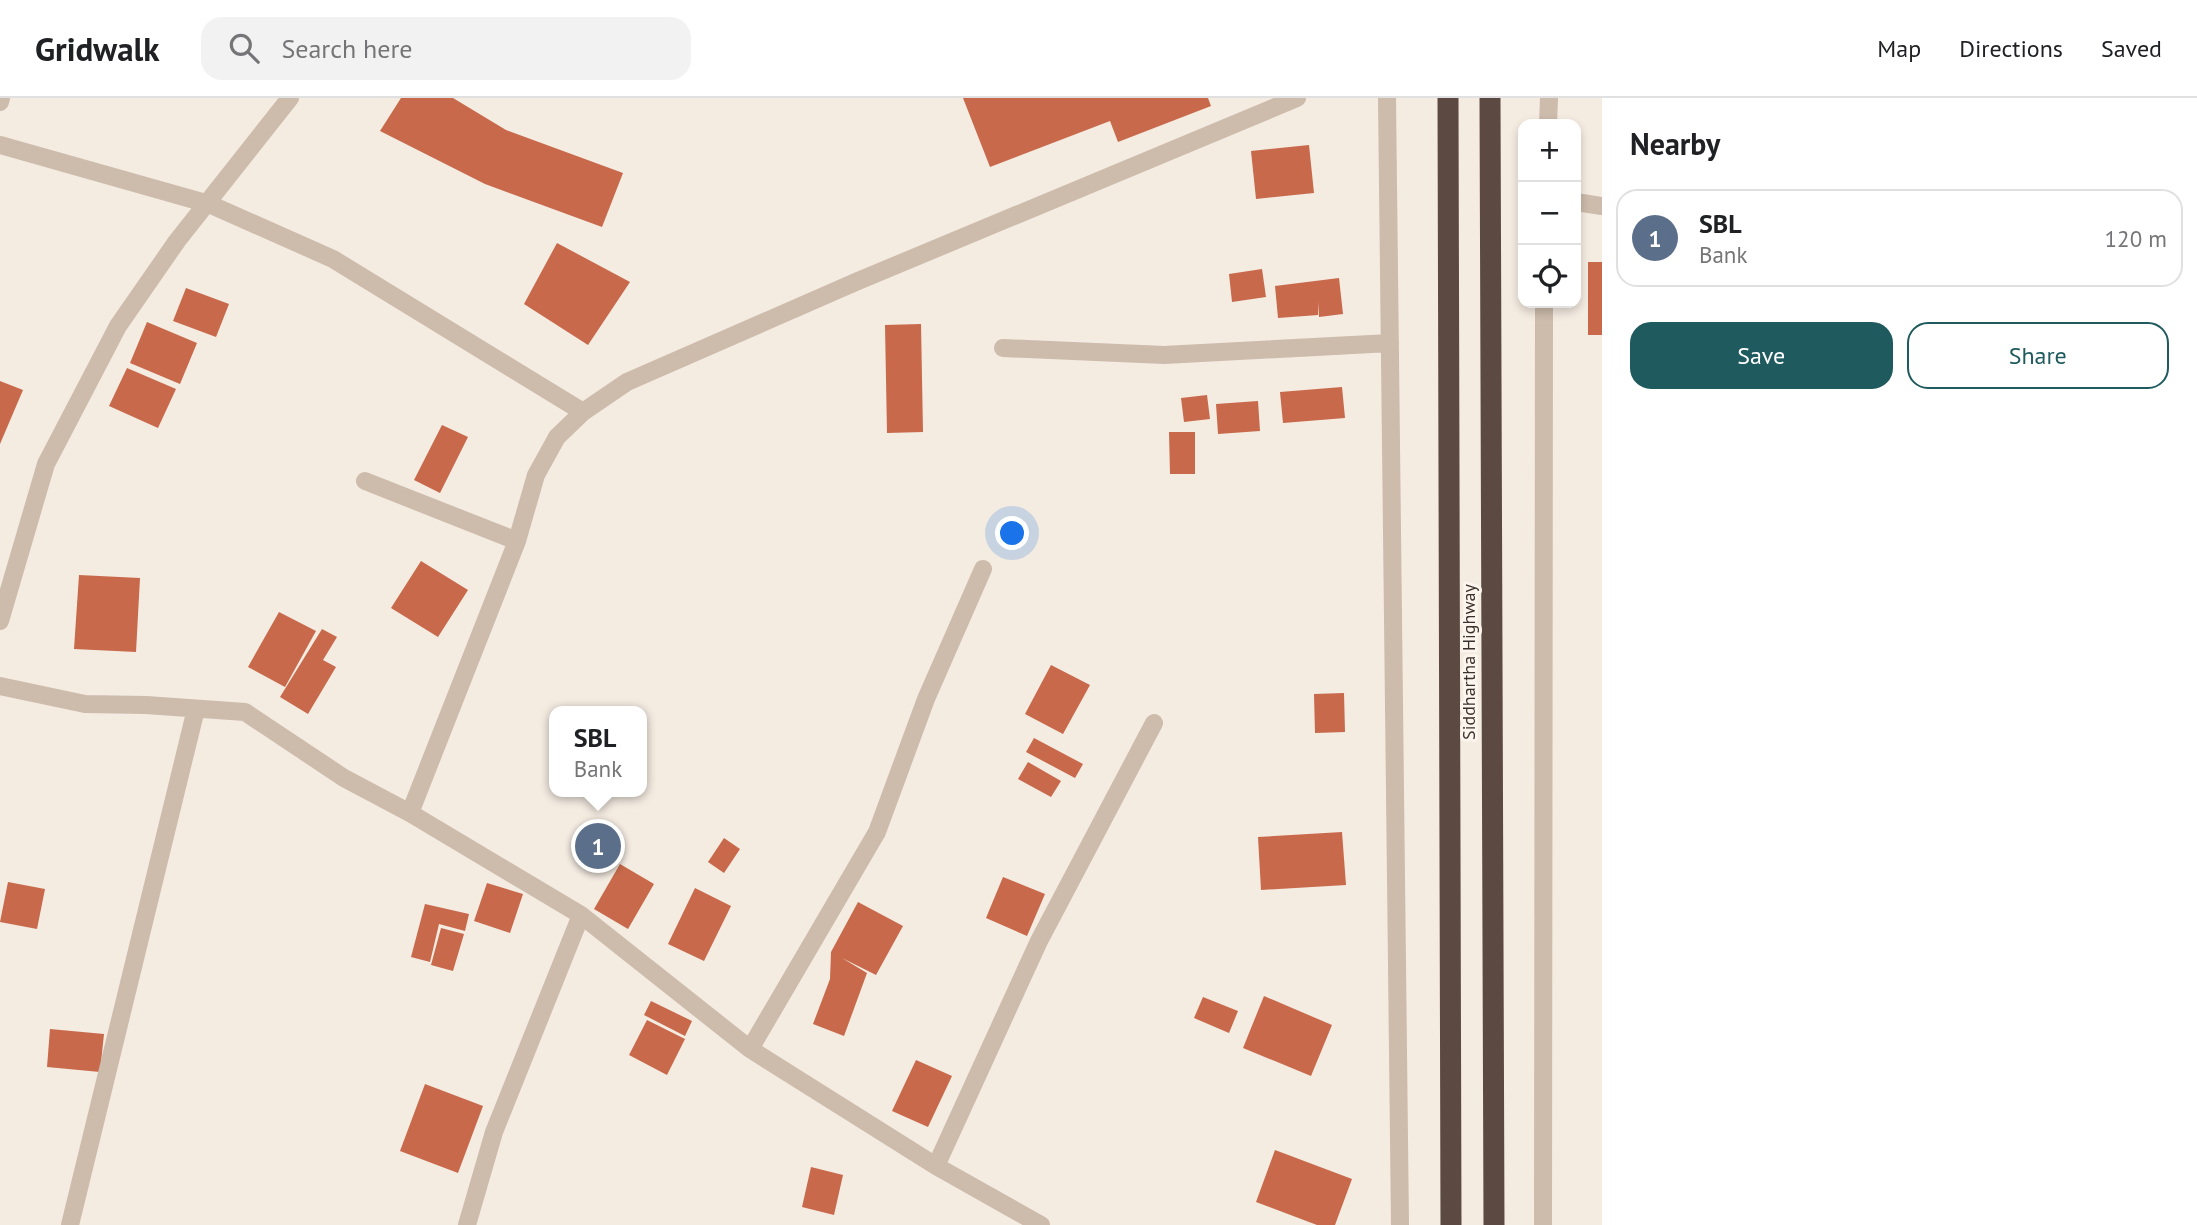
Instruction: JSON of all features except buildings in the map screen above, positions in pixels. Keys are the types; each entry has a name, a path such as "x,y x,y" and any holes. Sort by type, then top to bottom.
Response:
{"highway":[{"name":"Siddhartha Highway","path":"1448,98 1451,1225"},
{"name":"Siddhartha Highway","path":"1490,98 1494,1225"}],"street":[{"path":"0,621 46,464 118,326 177,241 209,204 290,98"},
{"path":"410,813 517,541 536,475 557,437 583,412 627,382 858,281 1297,98"},
{"path":"1387,98 1399,1225"},
{"path":"1548,119 1549,98"},
{"path":"0,145 209,204 333,259 583,412"},
{"path":"1581,203 1602,206"},
{"path":"1543,1225 1544,308"},
{"path":"1003,348 1164,355 1390,343"},
{"path":"365,481 517,541"},
{"path":"750,1049 877,832 926,699 983,569"},
{"path":"0,686 85,704 245,712 344,778 410,813 581,915 750,1049 936,1166 1041,1225"},
{"path":"70,1225 196,709"},
{"path":"936,1166 1040,941 1154,723"},
{"path":"467,1225 494,1132 581,915"}],"place":[{"name":"SBL","path":"598,846"}]}
